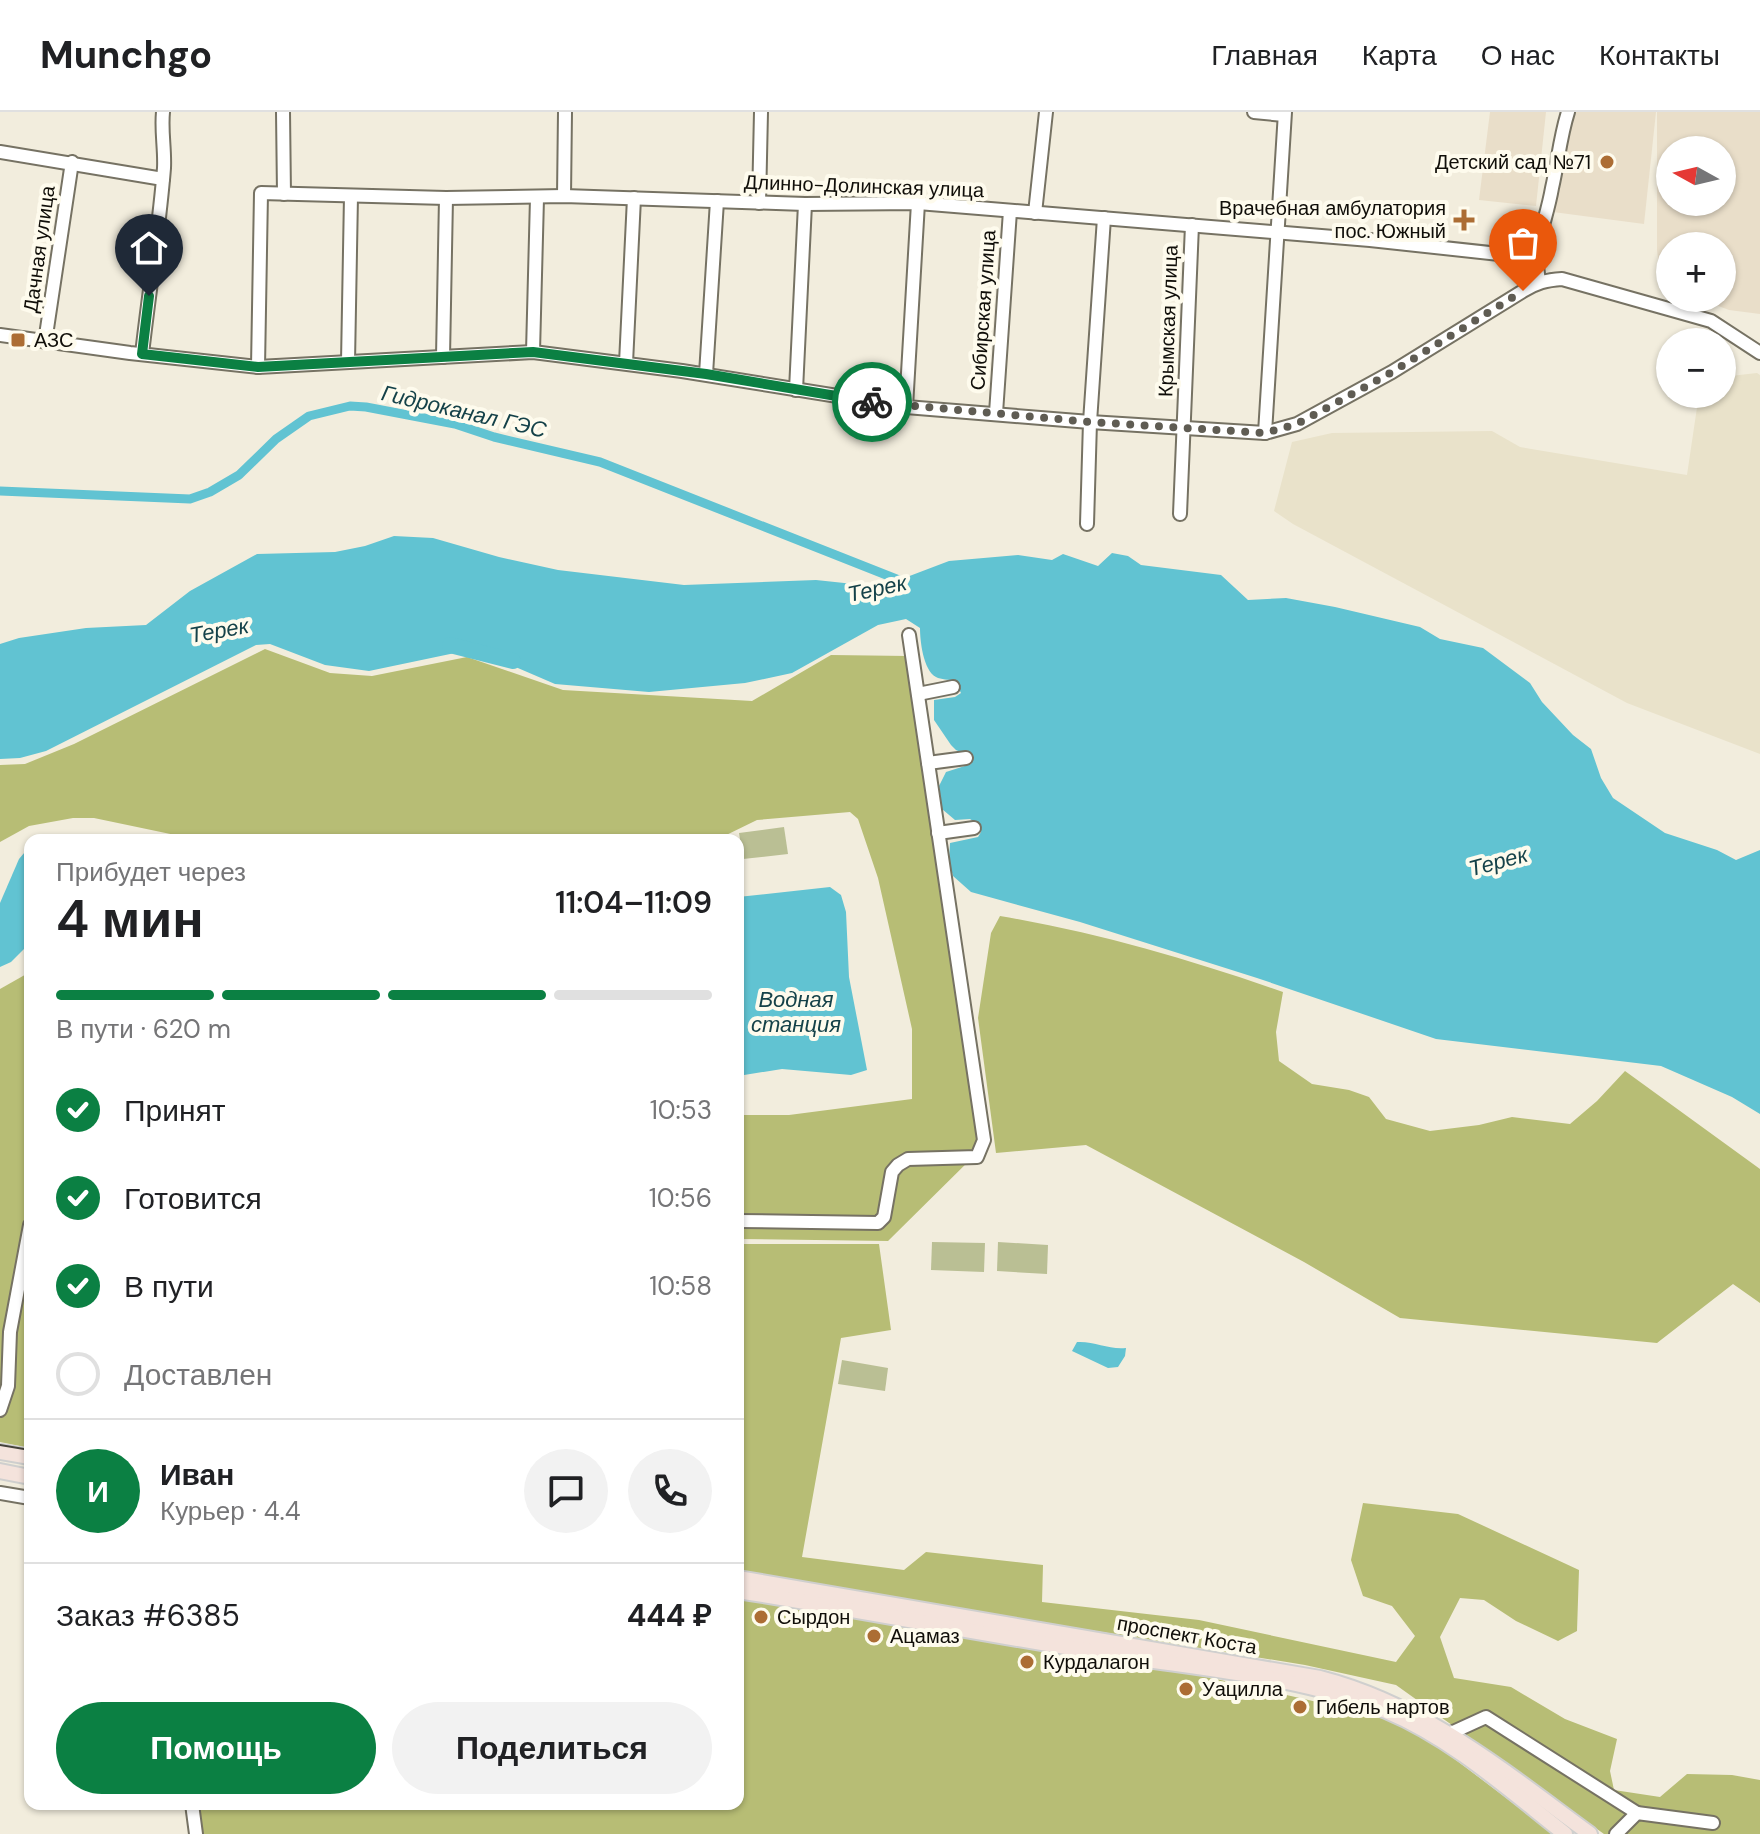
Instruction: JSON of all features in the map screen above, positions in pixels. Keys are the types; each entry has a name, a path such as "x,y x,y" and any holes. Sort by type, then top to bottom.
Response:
{"main road":[{"path":"0,1452 24,1456"},
{"path":"0,1471 24,1476"},
{"name":"проспект Коста","path":"744,1579 1320,1678 1356,1687 1451,1733 1590,1834"},
{"name":"проспект Коста","path":"744,1592 1226,1671 1343,1695 1388,1712 1440,1740 1565,1834"}],"street":[{"path":"142,354 166,147 162,130 163,112"},
{"path":"283,112 284,194"},
{"path":"564,196 565,112"},
{"path":"759,203 761,112"},
{"path":"1035,213 1046,112"},
{"path":"1254,112 1284,114 1265,433"},
{"path":"1539,282 1536,258 1538,240 1568,112"},
{"path":"0,152 163,179"},
{"name":"Дачная улица","path":"45,342 72,162"},
{"name":"Длинно-Долинская улица","path":"258,367 261,193 446,198 564,196 805,204 918,203 1536,258"},
{"path":"348,362 351,196"},
{"path":"443,357 446,198"},
{"path":"533,352 537,198"},
{"path":"626,363 634,198"},
{"path":"706,374 717,201"},
{"path":"906,407 918,203"},
{"path":"796,390 805,204"},
{"name":"Сибирская улица","path":"996,413 1010,211"},
{"path":"1087,524 1090,422 1104,218"},
{"name":"Крымская улица","path":"1180,514 1192,225"},
{"path":"0,335 258,367 533,352 706,374 906,407 1265,433 1297,424 1392,372 1539,282 1562,279 1711,321 1760,353"},
{"path":"744,1221 878,1223 884,1217 892,1172 898,1165 908,1159 977,1157 984,1140 909,635"},
{"path":"918,694 953,687"},
{"path":"928,763 966,758"},
{"path":"938,833 974,828"},
{"path":"0,1410 8,1386 10,1332 24,1257"},
{"path":"0,1493 24,1497"},
{"path":"1451,1733 1486,1717 1637,1813 1713,1823"},
{"path":"193,1810 196,1834"},
{"path":"1616,1834 1637,1813"}],"shaded area":[{"name":"Детский сад №71","path":"1490,112 1546,112 1536,206 1479,200"},
{"name":"Детский сад №71","path":"1574,112 1656,112 1644,224 1553,212"},
{"path":"1657,112 1760,112 1760,314 1736,311 1736,232 1657,232 1657,216 1736,216 1736,136 1657,136"},
{"path":"1736,375 1760,375 1760,754 1627,703 1274,511 1292,442 1332,433 1492,431 1520,447 1687,475 1697,408 1736,408"}],"green space":[{"path":"265,649 330,673 372,676 467,657 563,690 752,701 831,655 908,656 981,1149 888,1241 744,1239 744,1115 789,1115 912,1099 912,1029 878,878 858,819 850,812 757,820 728,834 170,834 94,818 73,818 29,826 0,842 0,765 25,764 74,744"},
{"path":"784,827 788,854 744,859 744,834 739,833"},
{"path":"1000,916 1143,948 1283,992 1276,1032 1279,1061 1312,1084 1369,1097 1386,1119 1430,1131 1512,1117 1570,1124 1625,1071 1760,1169 1760,1303 1733,1284 1657,1343 1400,1318 1304,1262 1086,1145 996,1153 978,1018 991,933"},
{"path":"24,975 24,1447 0,1442 0,989"},
{"path":"932,1242 985,1243 984,1272 931,1270"},
{"path":"998,1242 1048,1245 1047,1274 997,1271"},
{"path":"744,1244 879,1244 891,1330 841,1338 802,1557 904,1570 926,1552 1043,1565 1042,1602 1199,1620 1396,1662 1415,1636 1392,1606 1363,1596 1351,1560 1363,1503 1458,1514 1579,1570 1577,1631 1558,1641 1516,1621 1484,1600 1460,1598 1440,1637 1454,1678 1511,1687 1565,1719 1617,1739 1610,1771 1614,1790 1660,1797 1687,1774 1732,1775 1760,1780 1760,1834 1604,1834 1396,1685 1305,1665 744,1574"},
{"path":"842,1360 888,1368 885,1391 838,1384"},
{"path":"744,1597 1177,1670 1383,1717 1436,1745 1554,1834 198,1834 195,1810 744,1810"}],"water":[{"path":"394,536 433,538 558,570 684,585 816,580 863,585 899,580 949,561 1018,555 1052,560 1063,554 1098,566 1112,553 1128,556 1141,565 1221,575 1248,600 1286,598 1335,607 1420,627 1440,639 1483,648 1530,683 1542,702 1591,749 1601,778 1613,798 1665,833 1717,850 1736,860 1760,850 1760,1114 1732,1097 1661,1066 1436,1039 1080,922 971,892 953,876 949,861 950,843 978,837 981,832 979,825 970,819 955,820 942,809 939,786 946,772 971,764 973,758 956,750 934,720 934,700 961,693 955,681 938,678 928,668 920,628 906,619 878,625 792,673 745,683 649,692 555,684 474,649 369,671 325,665 270,644 256,645 46,751 20,758 0,759 0,644 19,638 86,628 146,625 190,591 257,554 335,552"},
{"path":"24,853 24,949 11,962 0,967 0,903"},
{"name":"Водная станция","path":"830,887 841,895 846,912 849,977 867,1070 851,1075 782,1069 744,1075 744,896"},
{"path":"1077,1342 1126,1348 1125,1356 1118,1367 1108,1368 1072,1351"}],"waterway":[{"name":"Гидроканал ГЭС","path":"0,491 190,499 210,492 239,475 276,439 309,416 350,406 366,407 455,424 494,437 600,462 899,580 907,588"},
{"name":"Терек","path":"450,645 513,661"}],"tram line":[{"path":"0,1445 24,1449"}],"way so far":[{"path":"872,402 1090,422 1265,433 1297,424 1345,398 1523,291"}],"place":[{"name":"Детский сад №71","path":"1607,162"},
{"name":"Врачебная амбулатория пос. Южный","path":"1464,220"},
{"name":"АЗС","path":"18,340"},
{"name":"Сырдон","path":"761,1617"},
{"name":"Ацамаз","path":"874,1636"},
{"name":"Курдалагон","path":"1027,1662"},
{"name":"Уацилла","path":"1186,1689"},
{"name":"Гибель нартов","path":"1300,1707"}],"route":[{"path":"149,296 142,354 258,367 533,352 706,374 872,402"}]}
